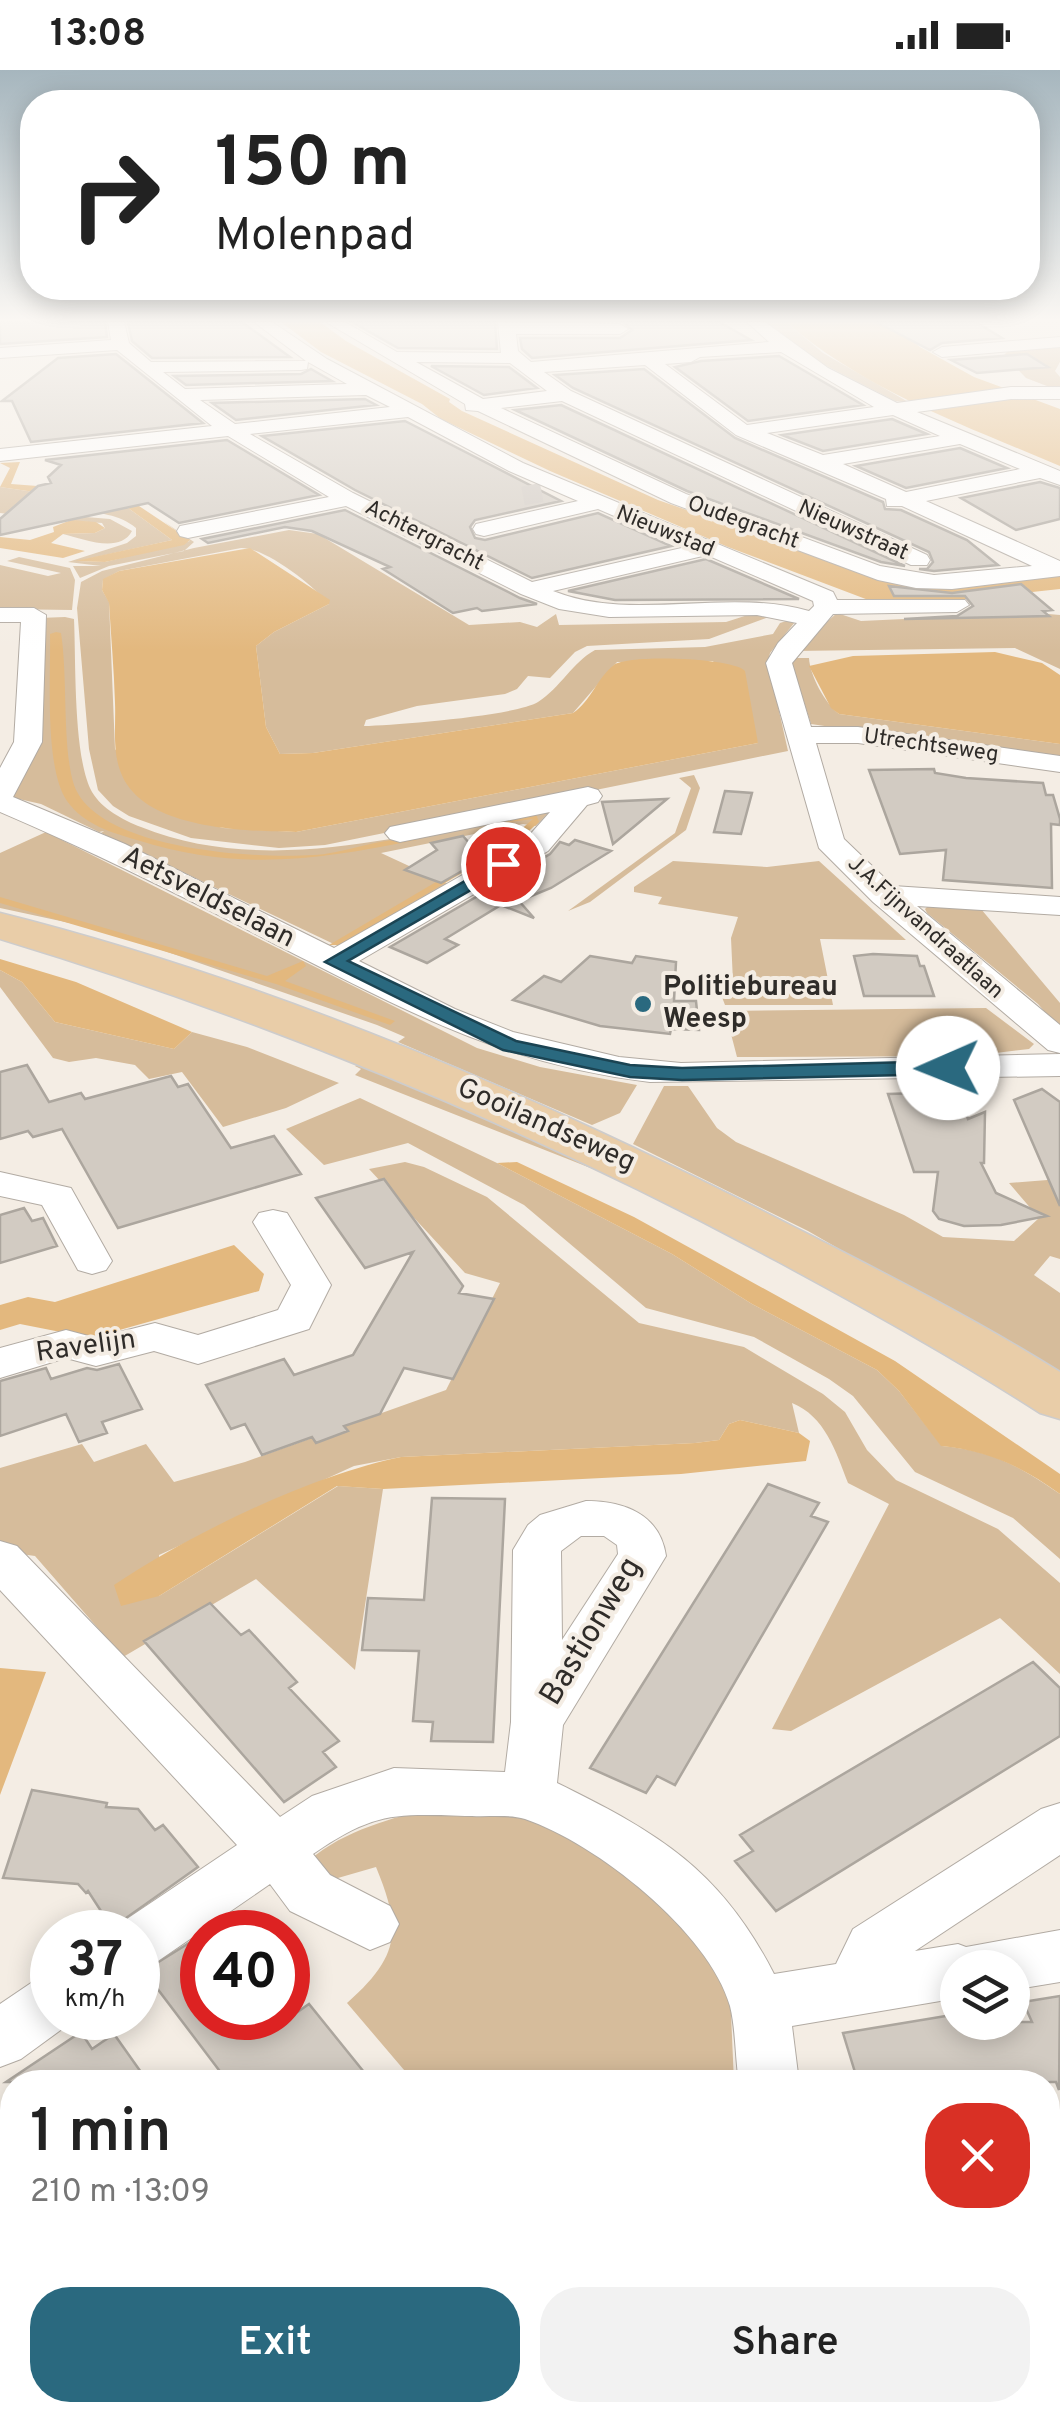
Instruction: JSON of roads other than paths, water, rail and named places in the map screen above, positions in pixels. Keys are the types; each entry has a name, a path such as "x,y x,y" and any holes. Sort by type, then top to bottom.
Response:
{"main road":[{"name":"Gooilandseweg","path":"0,926 265,1010 425,1071 576,1138 718,1207 930,1322 1060,1399"}],"street":[{"path":"0,455 215,432"},
{"name":"Achtergracht","path":"234,432 350,499 553,600 594,608 761,608 820,614 1028,598"},
{"name":"Nieuwstad","path":"455,432 554,490 596,503 819,593 828,600 820,614"},
{"name":"Oudegracht","path":"524,432 768,534 916,582 1059,569"},
{"name":"Nieuwstraat","path":"642,432 825,519 964,579"},
{"path":"666,442 739,432"},
{"path":"746,432 1059,569"},
{"path":"948,432 1051,475"},
{"path":"735,476 962,438"},
{"path":"768,534 904,499 1051,475"},
{"path":"188,532 350,499"},
{"path":"484,529 596,503"},
{"path":"886,546 962,527"},
{"path":"531,589 706,549"},
{"path":"802,735 779,658 820,614"},
{"path":"0,616 34,616 28,742 0,798"},
{"name":"Utrechtseweg","path":"802,735 872,737 1060,764"},
{"name":"J.A.Fijnvandraatlaan","path":"802,735 830,842 884,895 1060,1043"},
{"path":"334,962 537,845 585,797 400,834"},
{"name":"Aetsveldselaan","path":"0,798 114,850 510,1046 630,1071 716,1074 1060,1065"},
{"path":"884,895 1060,906"},
{"path":"0,1184 58,1196 92,1261"},
{"name":"Ravelijn","path":"0,1362 66,1344 96,1352 155,1337 198,1350 294,1319 311,1285 272,1222"},
{"path":"0,1559 276,1849 310,1893 370,1924"},
{"name":"Bastionweg","path":"529,1796 537,1722"},
{"path":"160,1928 331,1812 394,1791 529,1796 609,1835 684,1890 732,1950 759,2004 767,2070"},
{"path":"855,1986 874,1947 1060,1826"},
{"path":"1030,1961 1060,1956"},
{"path":"759,2004 940,1974"},
{"path":"0,2039 30,2018"}],"tunnel":[{"path":"523,496 544,492"}],"place":[{"name":"Politiebureau Weesp","path":"643,1004"}]}
